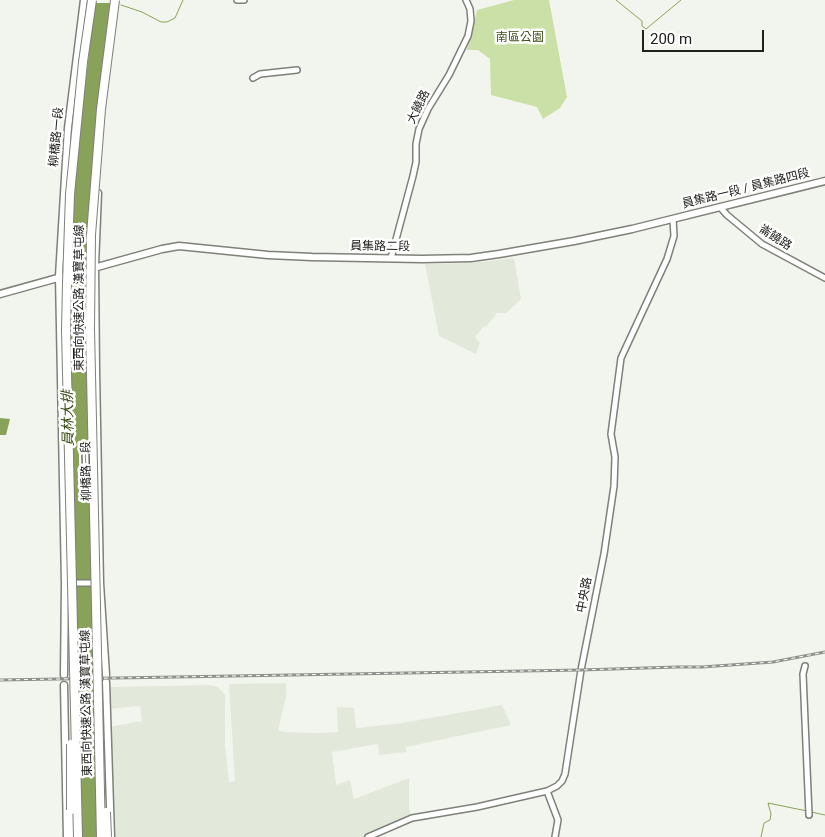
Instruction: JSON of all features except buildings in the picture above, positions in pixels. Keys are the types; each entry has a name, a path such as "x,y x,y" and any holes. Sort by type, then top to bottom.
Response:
{"highway":[{"name":"東西向快速公路 漢寶草屯線","path":"78,837 66,330 67,265 70,194 78,108 92,0"},
{"name":"東西向快速公路 漢寶草屯線","path":"101,837 90,328 91,236 101,109 117,0"},
{"path":"96,584 100,607 106,837"},
{"path":"72,837 71,624 73,605"}],"main road":[{"name":"柳橋路一段","path":"59,276 68,128 84,0"},
{"path":"95,266 104,109 117,0"},
{"name":"員集路一段 / 員集路四段","path":"673,219 825,181"},
{"name":"員集路二段","path":"59,276 179,246 276,255 471,258 574,241 673,219"},
{"name":"柳橋路二段","path":"95,266 96,584 106,679 111,837"},
{"path":"0,294 59,276"},
{"name":"柳橋路二段","path":"59,276 65,584 64,675"},
{"path":"64,685 66,837"}],"street":[{"path":"237,0 244,0"},
{"name":"大饒路","path":"391,258 413,176 419,129 468,36 471,21 470,9 466,0"},
{"path":"253,78 260,74 297,70"},
{"name":"崙饒路","path":"720,207 762,244 825,278"},
{"name":"中央路","path":"368,837 412,818 478,807 547,791 562,781 565,774 581,670 604,554 614,486 615,457 611,434 621,358 667,259 674,236 673,219"},
{"path":"65,584 96,584"},
{"path":"805,666 809,813"},
{"path":"547,791 558,820 555,837"}],"shaded area":[{"path":"95,3 112,3 97,111 85,276 97,837 80,837 68,290 78,144"},
{"path":"514,258 521,299 506,313 497,313 475,337 480,343 476,354 439,336 425,264 472,263"},
{"path":"0,418 10,419 6,435 0,435"},
{"path":"286,683 286,697 278,730 284,732 338,732 337,707 354,708 356,728 403,723 502,705 511,725 406,747 406,752 379,755 378,744 332,752 336,785 350,780 354,799 409,778 411,818 362,837 112,837 108,727 142,721 140,706 108,709 108,687 210,685 218,687 225,695 225,745 229,782 235,781 229,684"}],"green space":[{"name":"南區公園","path":"514,0 549,0 567,97 560,108 543,119 537,107 491,95 490,59 478,50 467,50 477,10"}],"waterway":[{"path":"121,5 142,12 161,22 167,22 175,18 183,0"},
{"path":"616,0 642,21 642,26 646,29 681,0"},
{"path":"761,837 764,823 770,820 771,814 768,803 807,811"},
{"path":"811,812 825,815"}],"railway":[{"path":"0,680 702,667 773,662 825,652"}],"water label":[{"name":"員林大排","path":"69,418"}]}
